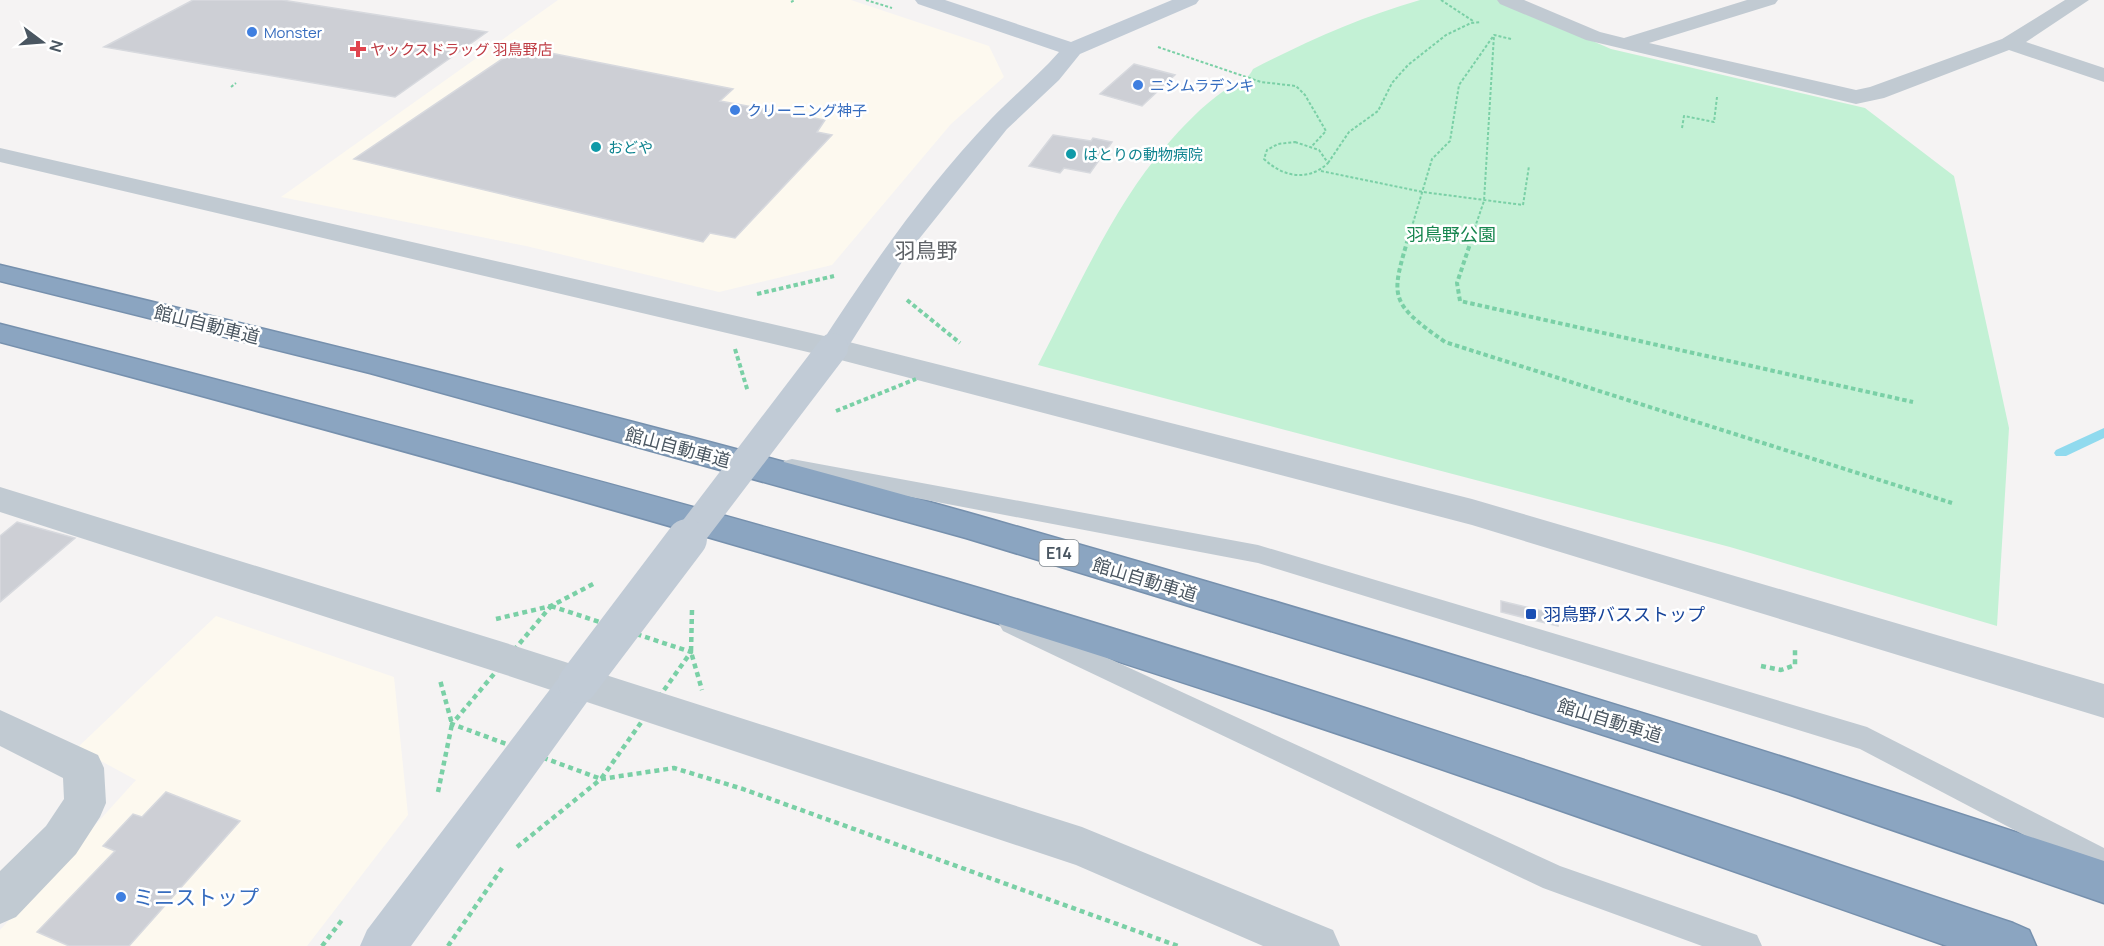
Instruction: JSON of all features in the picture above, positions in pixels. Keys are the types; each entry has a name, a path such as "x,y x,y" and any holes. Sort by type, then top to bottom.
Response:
{"highway":[{"name":"館山自動車道","path":"0,273 372,364 966,525 1425,662 1791,776 2104,882"},
{"path":"0,333 327,418 948,594 1412,741 2013,946"}],"street":[{"path":"925,0 1072,49"},
{"path":"382,946 578,683 833,348 896,250 999,124 1051,75 1072,49 1189,0"},
{"path":"1507,0 1593,36 1856,97 1876,93 2008,43 2079,0"},
{"path":"1623,44 1768,0"},
{"path":"2008,43 2104,75"},
{"path":"0,155 833,348 1472,512 2104,701"},
{"path":"0,499 578,683 1082,848 1317,946"},
{"path":"0,728 83,768 85,803 62,840 0,902"}],"lane":[{"path":"658,441 1258,554 1867,739 2104,863"},
{"path":"948,594 1554,878 1746,946"}],"path":[{"path":"866,0 899,10"},
{"path":"1442,0 1473,21 1484,23"},
{"path":"1321,171 1340,140 1374,117 1380,110 1386,102 1389,86 1399,74 1453,29 1473,21"},
{"path":"1495,25 1484,201 1457,283 1460,301 1912,402"},
{"path":"1494,35 1518,40"},
{"path":"1494,35 1459,85 1450,141 1432,159 1396,280 1399,302 1421,325 1445,342 1952,503"},
{"path":"1154,46 1261,82 1296,86 1305,95 1326,131 1312,146"},
{"path":"231,87 236,83"},
{"path":"1682,128 1684,116 1714,122 1716,96 1727,98"},
{"path":"1328,163 1324,153 1312,146 1295,142 1278,144 1267,150 1264,159 1272,168 1288,174 1306,176 1321,171 1423,192 1523,205 1528,166"},
{"path":"747,296 841,274"},
{"path":"912,290 906,299 963,346"},
{"path":"735,349 749,395"},
{"path":"830,414 916,379"},
{"path":"496,619 551,606 600,580"},
{"path":"692,606 691,652 702,690"},
{"path":"437,668 452,724 437,796"},
{"path":"512,854 518,845 564,811 601,779 674,768 743,789 1178,946"},
{"path":"448,946 505,863"},
{"path":"322,946 343,918"}],"shaded area":[{"name":"おどや","path":"558,0 851,0 989,46 1004,77 951,124 832,265 719,292 526,246 281,197"},
{"path":"216,616 394,677 408,815 307,946 0,946 0,930 136,780 77,748"}],"green space":[{"name":"羽鳥野公園","path":"1420,0 1498,0 1611,49 1865,108 1954,176 2009,428 1997,626 1730,547 1038,365 1112,223 1146,170 1193,117 1229,87 1244,79 1253,69 1335,30"}],"building":[{"path":"193,0 282,0 487,32 395,97 104,47"},
{"name":"おどや","path":"520,47 733,89 720,101 825,120 817,132 832,135 735,238 710,233 703,242 354,159"},
{"name":"ニシムラデンキ","path":"1134,64 1175,75 1142,106 1100,94"},
{"name":"はとりの動物病院","path":"1053,135 1112,142 1090,173 1064,168 1060,173 1029,166"},
{"path":"17,522 75,538 0,602 0,536"},
{"name":"羽鳥野バスストップ","path":"1501,601 1559,615 1558,626 1501,612"},
{"name":"ミニストップ","path":"166,792 240,821 129,946 69,946 37,932 115,851 103,846 133,814 142,817"}],"waterway":[{"path":"2061,453 2104,433"}],"place":[{"name":"Monster","path":"252,32"},
{"name":"ヤックスドラッグ 羽鳥野店","path":"358,49"},
{"name":"ニシムラデンキ","path":"1138,85"},
{"name":"クリーニング神子","path":"735,110"},
{"name":"おどや","path":"596,147"},
{"name":"はとりの動物病院","path":"1071,154"},
{"name":"羽鳥野バスストップ","path":"1531,614"},
{"name":"ミニストップ","path":"121,897"}],"district":[{"name":"羽鳥野","path":"926,250"}]}
